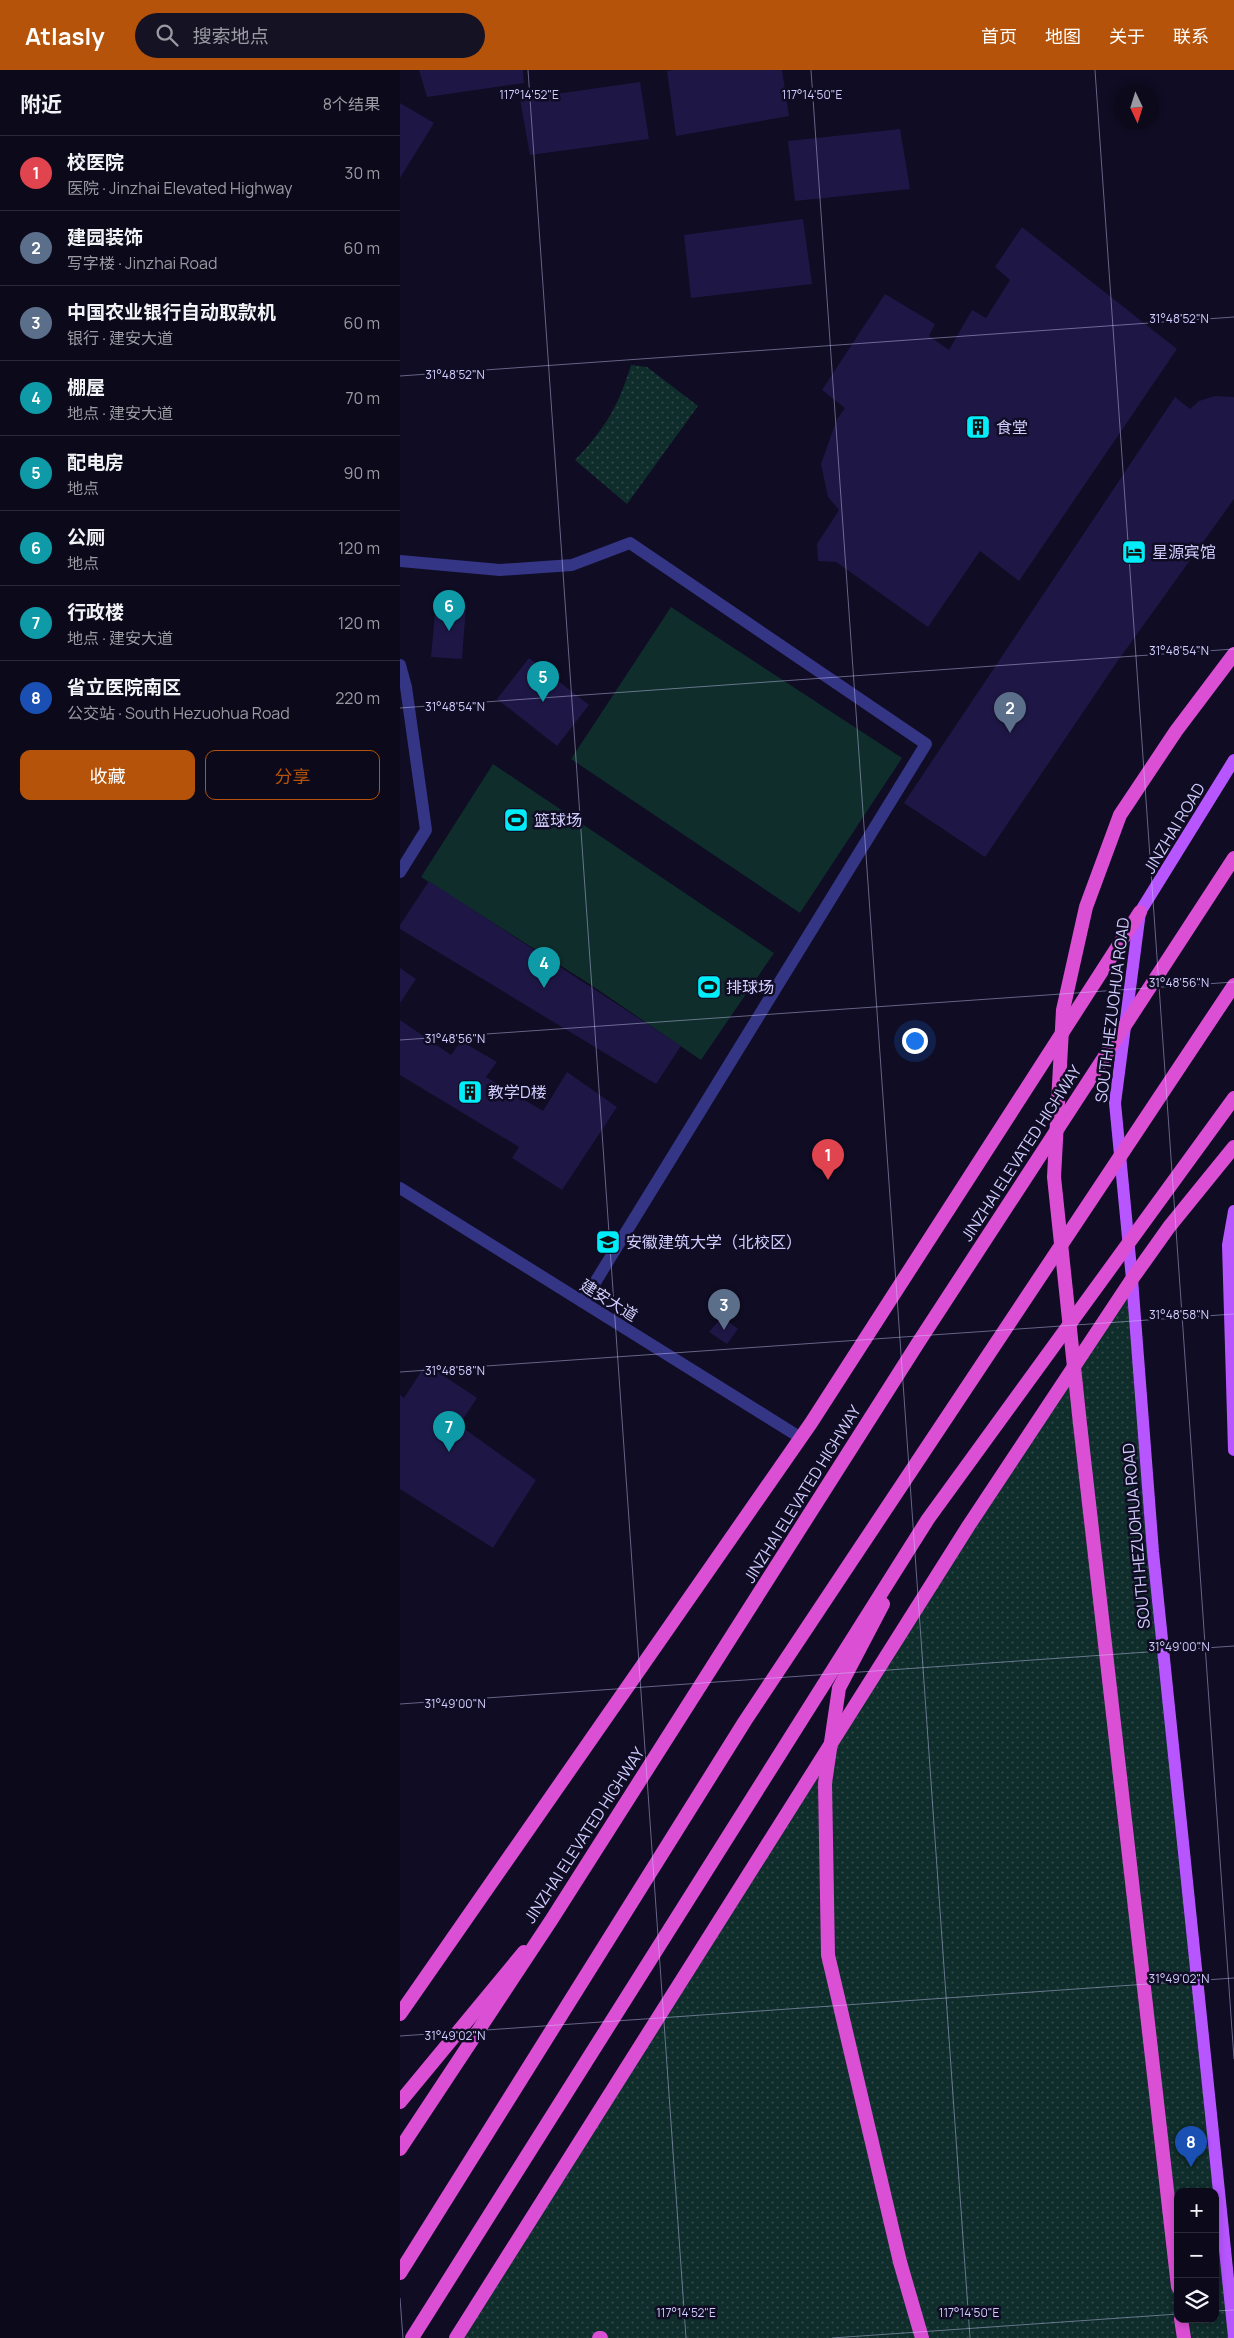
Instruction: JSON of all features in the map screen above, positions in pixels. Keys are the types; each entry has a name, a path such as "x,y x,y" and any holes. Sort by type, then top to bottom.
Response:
{"highway":[{"path":"1177,2278 1080,1424 1054,1177 1063,1010 1086,907 1120,815 1176,731 1234,654"},
{"name":"JINZHAI ELEVATED HIGHWAY","path":"400,2148 552,1919 918,1343 1234,858"},
{"path":"400,2014 801,1438 1140,912"},
{"path":"400,2273 745,1721 1234,985"},
{"path":"412,2338 928,1518 1234,1098"},
{"path":"456,2338 969,1524 1169,1227 1234,1147"},
{"path":"922,2338 900,2262 828,1955 825,1783 839,1688 928,1518"},
{"path":"400,2102 552,1919"},
{"path":"1182,2323 1184,2338"}],"main road":[{"name":"JINZHAI ROAD","path":"1140,912 1234,760"},
{"name":"SOUTH HEZUOHUA ROAD","path":"1140,912 1115,1102 1132,1280 1155,1572 1234,2337"},
{"path":"1234,1211 1228,1245 1234,1450"}],"street":[{"path":"400,561 500,570 572,565 630,543 926,744 583,1302"},
{"path":"400,665 406,687 426,830 400,872"},
{"name":"建安大道","path":"400,1188 801,1438"}],"green space":[{"path":"631,365 647,367 698,406 627,504 575,460 595,438 610,416"},
{"path":"671,607 902,758 800,913 571,759"},
{"path":"493,764 774,953 701,1060 588,983 421,877"},
{"path":"1132,1279 1234,2338 456,2338"}],"building":[{"path":"419,70 523,70 524,83 427,97"},
{"path":"782,70 789,116 676,136 667,71"},
{"path":"640,82 649,139 530,155 520,99"},
{"path":"400,103 434,123 400,178"},
{"path":"900,129 910,189 795,201 788,141"},
{"path":"803,219 812,284 691,298 684,235"},
{"name":"食堂","path":"1022,227 1177,349 1019,581 980,551 928,627 836,562 818,561 817,544 839,510 828,497 821,464 837,419 845,408 822,390 885,294 935,324 929,336 949,350 972,310 986,318 1010,280 995,267"},
{"path":"1215,396 1234,397 1234,499 1117,662 985,857 904,803 1175,397 1190,409 1199,401"},
{"path":"436,602 466,606 462,659 431,657"},
{"path":"529,658 589,705 557,746 497,699"},
{"path":"429,881 681,1046 656,1084 400,929 400,925"},
{"path":"400,968 416,979 400,1003"},
{"name":"教学D楼","path":"400,1020 451,1055 461,1041 497,1062 486,1077 543,1111 567,1072 617,1107 562,1190 512,1158 519,1147 400,1075"},
{"path":"722,1317 738,1329 727,1344 709,1332"},
{"path":"426,1364 477,1398 459,1425 536,1480 493,1548 400,1489 400,1395 404,1398"}],"place":[{"name":"食堂","path":"978,427"},
{"name":"星源宾馆","path":"1134,552"},
{"name":"公厕","path":"449,631"},
{"name":"配电房","path":"543,702"},
{"name":"建园装饰","path":"1010,733"},
{"name":"篮球场","path":"516,820"},
{"name":"排球场","path":"709,987"},
{"name":"棚屋","path":"544,988"},
{"name":"教学D楼","path":"470,1092"},
{"name":"校医院","path":"828,1180"},
{"name":"安徽建筑大学（北校区）","path":"608,1242"},
{"name":"中国农业银行自动取款机","path":"724,1330"},
{"name":"行政楼","path":"449,1452"},
{"name":"省立医院南区","path":"1191,2167"}]}
